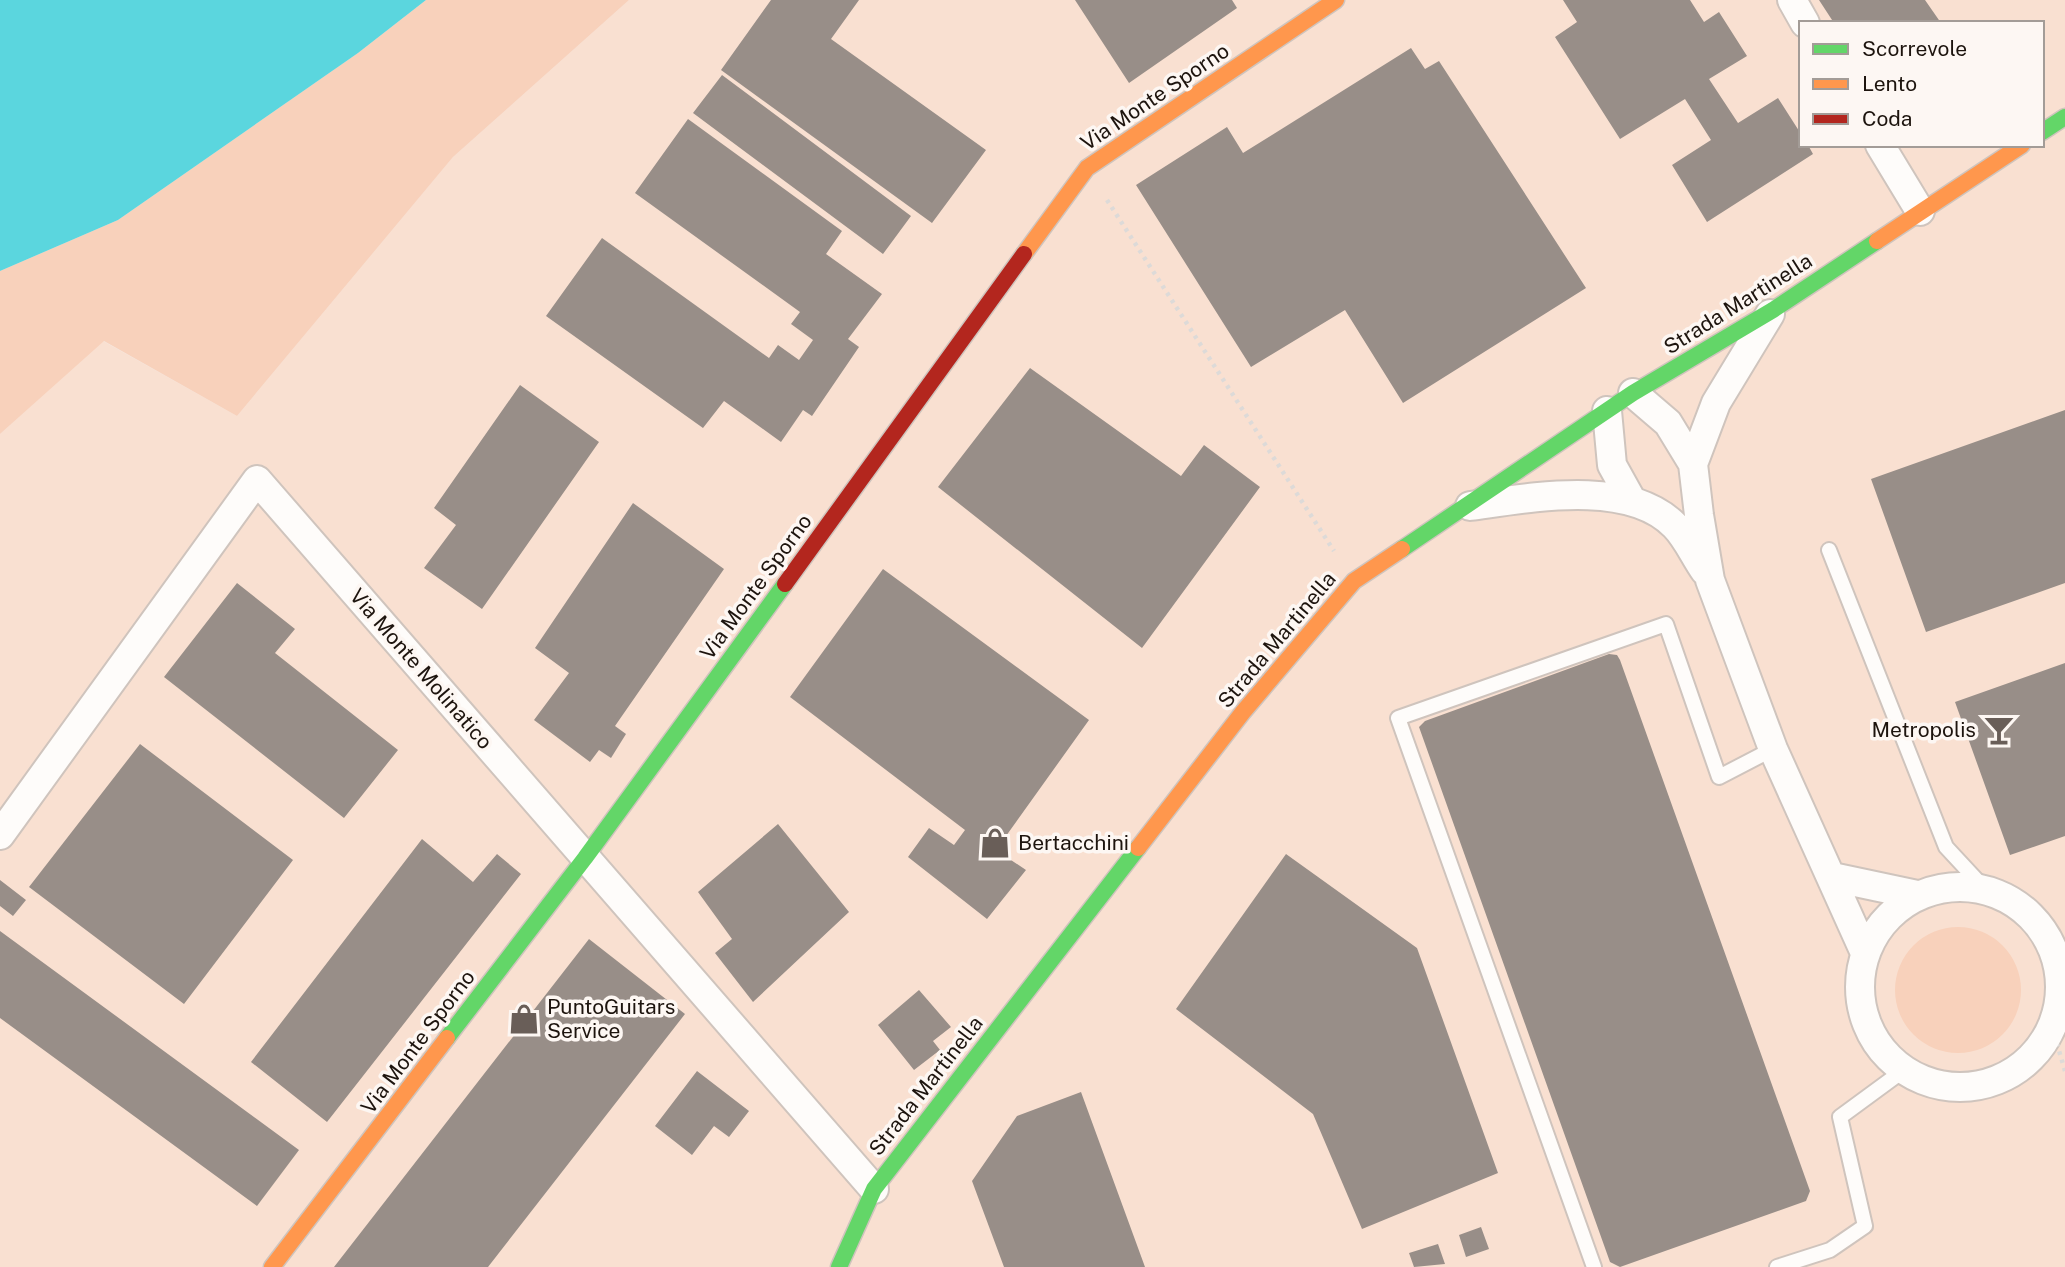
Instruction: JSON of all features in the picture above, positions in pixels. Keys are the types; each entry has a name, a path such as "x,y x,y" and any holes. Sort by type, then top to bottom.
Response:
{"street":[{"name":"Via Monte Sporno","path":"272,1267 585,858 1087,168 1336,0"},
{"path":"1791,0 1804,21"},
{"path":"2044,131 2065,117"},
{"path":"1881,147 1920,211"},
{"name":"Strada Martinella","path":"839,1267 874,1189 1243,712 1354,581 1633,393 1773,310 2019,147"},
{"path":"1693,464 1716,402 1773,310"},
{"path":"1633,393 1668,423 1693,464 1710,580 1773,749 1865,953"},
{"path":"1607,411 1612,465 1632,501"},
{"name":"Via Monte Molinatico","path":"0,835 257,480 874,1189"},
{"path":"1463,507 1548,494 1632,501 1657,513 1675,526 1710,580"},
{"path":"1832,877 1917,895"},
{"path":"1951,886 1985,889 2013,900 2039,924 2058,963 2060,998 2052,1027 2033,1056 1996,1081 1962,1088 1936,1085 1904,1070 1882,1051 1865,1020 1859,988 1865,953 1889,915 1917,895 1951,886"}],"lane":[{"path":"1829,550 1947,847 1985,889"},
{"path":"1594,1267 1398,718 1666,624 1719,777 1773,749"},
{"path":"1777,1267 1830,1250 1864,1226 1840,1116 1904,1070"}],"path":[{"path":"1087,168 1354,581"},
{"path":"2052,1027 2065,1071"}],"shaded area":[{"path":"426,0 629,0 453,157 237,416 104,341 0,434 0,271 118,220 358,53"},
{"path":"629,0 2065,0 2065,1267 0,1267 0,434 103,341 237,416 453,157"},
{"path":"1958,927 1982,932 2002,946 2016,966 2021,990 2016,1014 2002,1034 1982,1048 1958,1053 1934,1048 1914,1034 1900,1014 1895,990 1900,966 1914,946 1934,932"}],"water":[{"path":"0,0 426,0 358,53 118,220 0,271"}],"building":[{"path":"771,0 859,0 831,39 986,150 932,223 721,70"},
{"path":"1075,0 1232,0 1237,8 1129,83"},
{"path":"1563,0 1690,0 1704,22 1719,12 1747,56 1709,79 1738,123 1778,98 1799,131 1799,147 1809,147 1813,154 1707,222 1672,165 1711,140 1685,99 1620,139 1555,37 1577,22"},
{"path":"1819,0 1925,0 1940,21 1833,21"},
{"path":"1411,48 1425,69 1439,61 1586,288 1403,403 1345,310 1251,367 1136,185 1227,127 1243,153"},
{"path":"722,75 911,216 883,254 693,113"},
{"path":"688,119 842,231 826,254 882,294 848,339 859,347 812,416 803,410 781,442 724,401 703,428 546,316 602,238 769,358 778,345 799,360 813,340 791,324 800,312 635,193"},
{"path":"1030,368 1181,476 1204,445 1260,487 1142,648 938,487"},
{"path":"520,385 599,442 482,609 424,568 456,525 434,508"},
{"path":"2065,410 2065,583 1926,632 1871,479"},
{"path":"633,503 724,569 615,726 626,734 611,758 599,750 590,762 534,720 569,673 535,648"},
{"path":"883,569 1089,720 996,850 1026,870 987,919 908,857 929,828 954,845 965,830 790,697"},
{"path":"237,583 295,629 275,653 398,750 344,818 164,677"},
{"path":"1609,654 1617,655 1620,660 1810,1191 1806,1201 1620,1267 1610,1262 1419,727 1425,721"},
{"path":"2065,663 2065,836 2010,855 1955,702"},
{"path":"140,744 293,860 184,1004 29,887"},
{"path":"778,824 849,912 753,1002 715,953 732,939 698,892"},
{"path":"422,839 473,882 497,854 521,874 327,1122 251,1062"},
{"path":"1286,854 1417,948 1498,1173 1362,1229 1313,1114 1176,1009"},
{"path":"0,880 26,900 13,916 0,906"},
{"path":"0,931 299,1150 257,1206 0,1018"},
{"path":"589,939 685,1014 488,1267 334,1267"},
{"path":"919,990 951,1027 933,1041 940,1050 914,1070 878,1025"},
{"path":"697,1071 749,1111 729,1137 714,1126 692,1155 655,1126"},
{"path":"1081,1092 1145,1267 1004,1267 972,1181 1017,1116"},
{"path":"1481,1227 1489,1249 1466,1257 1459,1235"},
{"path":"1438,1244 1445,1264 1414,1267 1409,1253"}],"traffic: fast":[{"path":"2044,131 2065,117"},
{"path":"1402,549 1633,393 1773,310 1877,241"},
{"path":"447,1038 585,858 785,584"},
{"path":"839,1267 874,1189 1138,848"}],"traffic: slow":[{"path":"1024,254 1087,168 1336,0"},
{"path":"1877,241 2019,147"},
{"path":"1138,848 1243,712 1354,581 1402,549"},
{"path":"272,1267 447,1038"}],"traffic: jam":[{"path":"785,584 1024,254"}],"place":[{"name":"Metropolis","path":"1999,730"},
{"name":"Bertacchini","path":"995,843"},
{"name":"PuntoGuitars Service","path":"524,1019"}]}
